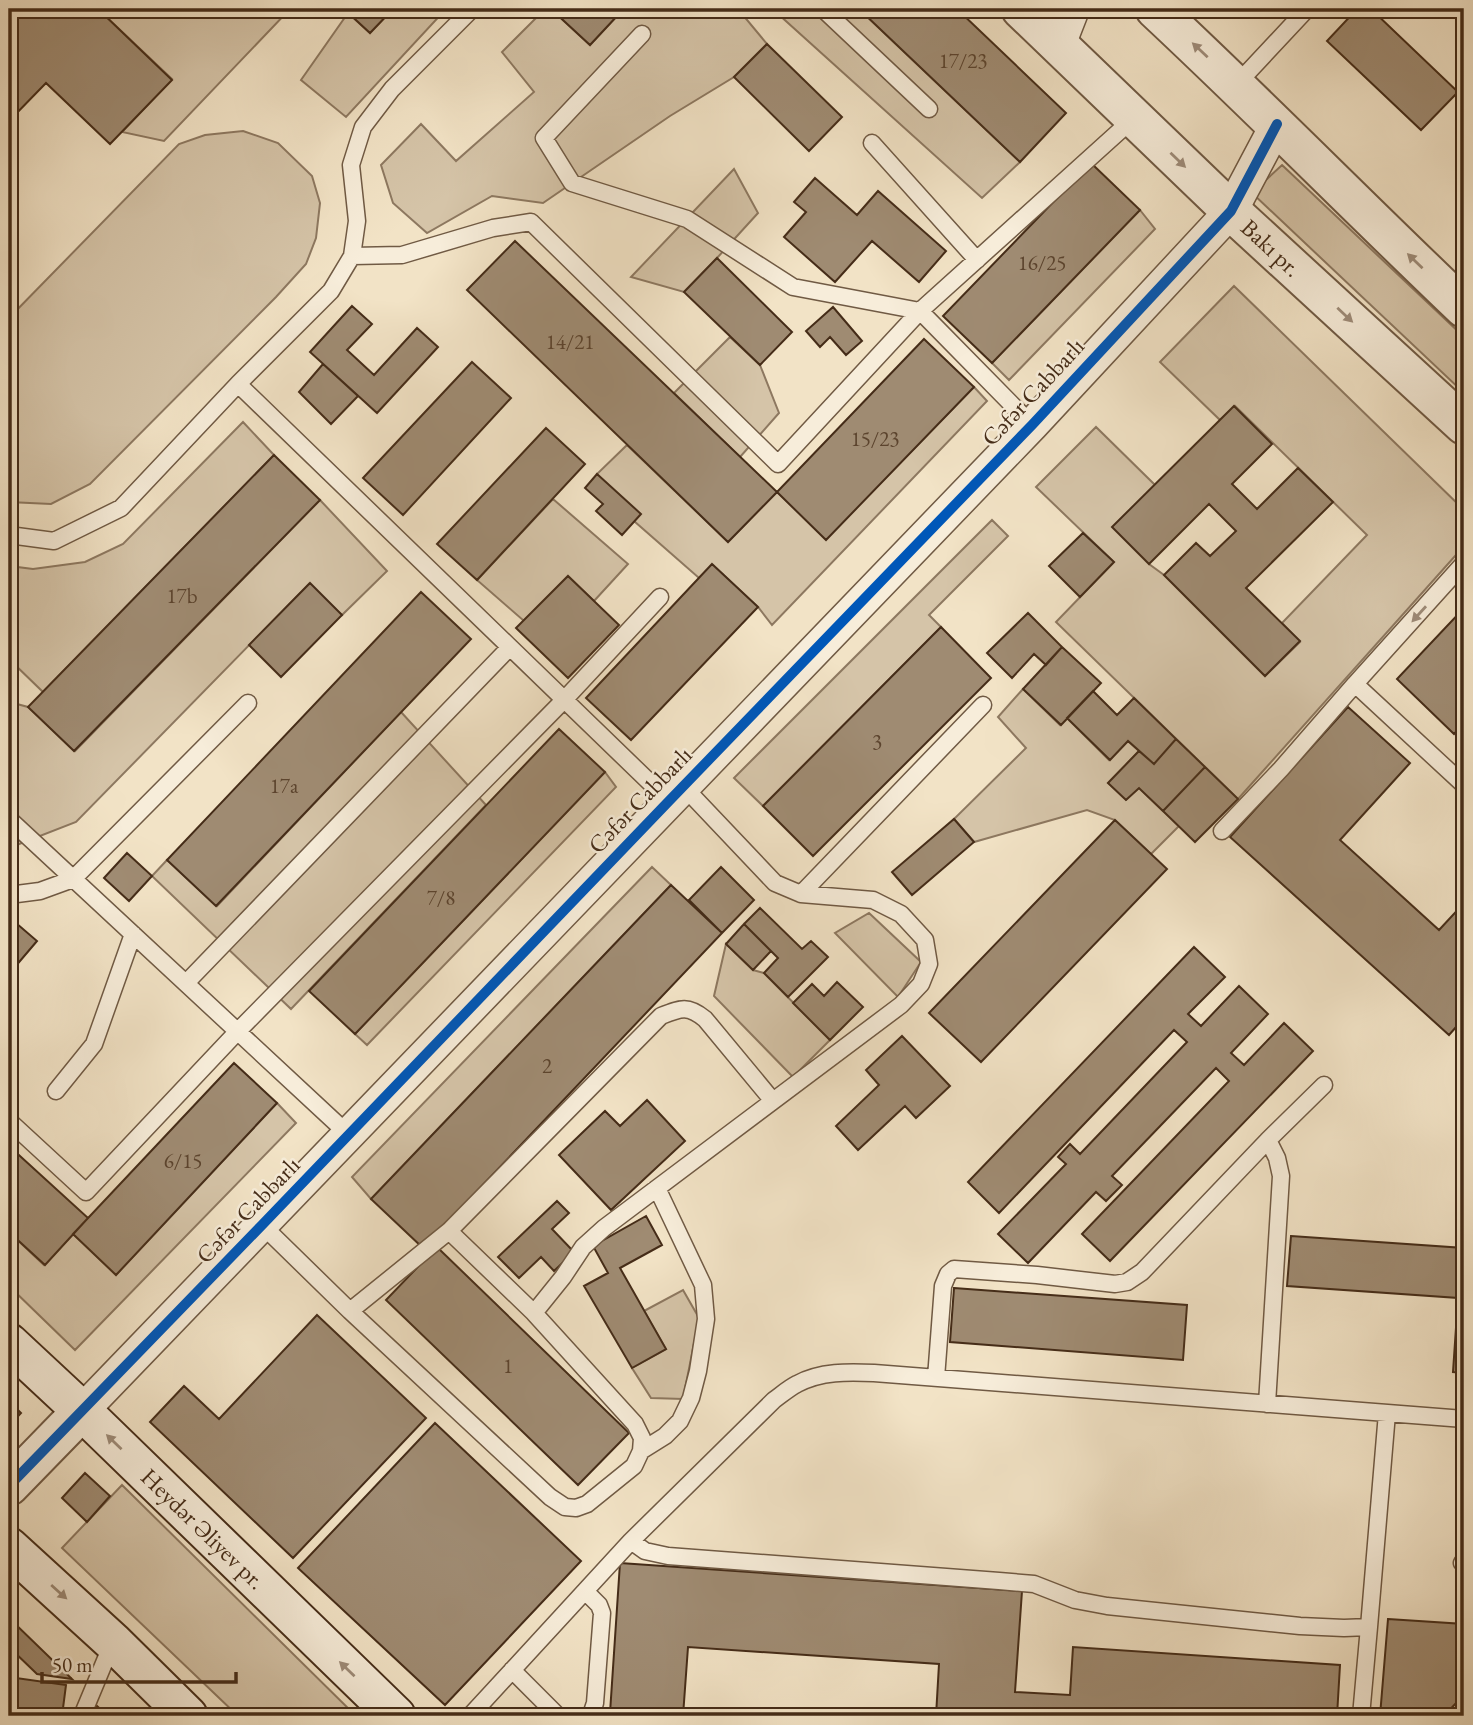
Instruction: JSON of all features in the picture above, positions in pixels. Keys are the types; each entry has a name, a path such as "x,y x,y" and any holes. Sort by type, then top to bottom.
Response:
{"street":[{"name":"Bakı pr.","path":"1021,9 1231,211 1464,425"},
{"path":"1059,45 1073,9"},
{"path":"1156,9 1464,308"},
{"name":"Cəfər Cabbarlı","path":"9,1486 1032,425 1231,211 1277,124"},
{"name":"Heydər Əliyev pr.","path":"9,1343 396,1716"},
{"path":"9,1547 113,1642 188,1716"}],"lane":[{"path":"9,535 54,541 121,508 238,384 331,291 352,256 357,221 351,165 363,127 392,89 472,9"},
{"path":"824,9 929,109"},
{"path":"1236,85 1307,9"},
{"path":"642,34 544,138 572,183 687,219 793,287 920,311 1032,425"},
{"path":"352,256 402,255 493,228 531,222 778,464 920,311 1134,118"},
{"path":"872,143 977,260"},
{"path":"238,384 564,700 676,794 775,883 801,894 873,900 901,914 925,940 929,964 921,984 901,1005 604,1228 583,1247 534,1313"},
{"path":"1222,831 1281,769 1464,563"},
{"path":"9,1121 86,1192 239,1031 564,700 660,597"},
{"path":"186,983 510,647"},
{"path":"1355,684 1464,785"},
{"path":"9,895 40,891 73,879 248,703"},
{"path":"801,894 983,705"},
{"path":"9,819 349,1135"},
{"path":"56,1091 94,1044 133,934"},
{"path":"350,1311 449,1231 661,1016 679,1009 693,1010 705,1019 773,1101"},
{"path":"936,1378 943,1286 947,1274 954,1269 1115,1284 1127,1282 1142,1272 1324,1085"},
{"path":"1267,1404 1281,1177 1277,1158 1268,1140"},
{"path":"641,1451 665,1436 680,1422 686,1410 698,1371 706,1319 703,1285 657,1188"},
{"path":"262,1226 550,1497 565,1507 576,1508 587,1504 634,1466 641,1451 642,1438 635,1424 534,1313 449,1231"},
{"path":"470,1716 631,1541 774,1400 797,1384 821,1375 842,1371 1464,1419"},
{"path":"1361,1716 1387,1413"},
{"path":"631,1541 645,1551 668,1556 1034,1584 1075,1600 1107,1606 1300,1626 1369,1627"},
{"path":"585,1591 599,1605 602,1613 595,1703 592,1712 587,1716"},
{"path":"82,1716 113,1642"},
{"path":"512,1671 558,1716"}],"shaded area":[{"path":"98,9 290,9 164,141 122,132 172,79"},
{"path":"393,9 446,9 346,117 301,80 348,13 370,33"},
{"path":"545,9 551,9 590,45 618,15 612,9 738,9 767,44 734,77 670,116 543,203 492,196 427,233 393,203 381,165 421,124 456,161 534,92 502,52"},
{"path":"777,9 859,9 1020,162 982,198 777,13"},
{"path":"243,131 278,143 312,176 320,203 316,238 306,264 90,484 51,504 9,502 9,318 179,144 205,135"},
{"path":"1282,165 1464,337 1464,393 1252,193"},
{"path":"734,169 758,213 717,258 684,292 631,277"},
{"path":"1140,210 1155,229 1009,380 992,363"},
{"path":"1234,286 1464,510 1464,546 1238,799 1056,622 1114,562 1036,487 1096,427 1155,485 1149,564 1164,575 1265,676 1300,642 1282,623 1367,535 1235,406 1220,420 1160,362"},
{"path":"730,337 760,365 779,413 740,457 674,393"},
{"path":"974,387 987,401 772,625 758,607 713,565 699,578 634,521 597,474 627,445 728,542 777,492 826,539"},
{"path":"243,422 274,455 43,692 9,659 9,566 33,569 85,562 123,544"},
{"path":"553,499 628,564 594,601 568,576 524,621 477,580"},
{"path":"320,500 387,571 342,615 309,584 76,822 9,848 9,708 13,703 28,707 75,751"},
{"path":"992,520 1008,536 929,615 941,627 763,806 734,778"},
{"path":"1023,689 1060,725 1067,718 1109,760 1128,741 1139,751 1108,783 1126,800 1139,788 1179,826 1151,854 1115,820 1087,810 974,842 954,819 1026,748 998,717"},
{"path":"401,712 486,805 291,1009 152,876 167,860 217,906"},
{"path":"605,772 616,787 367,1045 355,1034"},
{"path":"652,867 671,885 371,1199 352,1177"},
{"path":"869,913 921,962 898,997 835,933"},
{"path":"726,944 753,970 764,973 830,1040 793,1077 714,996"},
{"path":"277,1103 296,1123 75,1350 9,1286 9,1232 44,1265 73,1234 116,1275"},
{"path":"683,1290 699,1318 683,1399 651,1398 632,1368 666,1349 644,1311"},
{"path":"122,1485 356,1716 238,1716 62,1548"}],"building":[{"path":"9,9 98,9 172,80 110,144 46,83 9,121"},
{"path":"344,9 393,9 370,33"},
{"path":"551,9 612,9 618,15 590,45"},
{"path":"859,9 957,9 1066,113 1020,162"},
{"path":"1357,9 1371,9 1458,92 1421,130 1327,41"},
{"path":"767,44 842,117 809,151 734,77"},
{"path":"1091,163 1140,210 992,363 943,316"},
{"path":"815,178 857,215 878,191 946,251 919,282 872,241 835,282 784,237 806,212 794,202"},
{"path":"515,241 777,492 728,542 467,290"},
{"path":"717,258 792,332 760,365 684,292"},
{"path":"352,306 372,324 347,350 374,375 417,328 438,347 377,413 310,352"},
{"path":"833,307 862,341 846,355 830,337 820,347 806,331"},
{"path":"924,339 974,387 826,540 777,492"},
{"path":"472,362 511,398 403,515 363,478"},
{"path":"323,364 358,396 331,424 299,392"},
{"path":"1234,406 1272,444 1232,484 1257,509 1298,468 1333,502 1246,588 1300,641 1265,676 1164,575 1196,543 1210,556 1236,531 1209,504 1149,564 1112,527"},
{"path":"546,428 585,464 477,580 437,544"},
{"path":"274,455 320,500 74,751 28,707"},
{"path":"597,474 641,514 622,535 596,511 603,504 585,488"},
{"path":"1083,533 1114,562 1080,597 1049,566"},
{"path":"712,564 758,607 631,740 586,698"},
{"path":"568,576 619,625 568,678 516,628"},
{"path":"310,583 342,615 281,677 249,645"},
{"path":"421,592 471,639 216,906 167,860"},
{"path":"1464,608 1464,723 1454,734 1397,679"},
{"path":"1028,613 1062,647 1046,665 1034,654 1012,678 987,653"},
{"path":"941,627 991,678 813,856 763,806"},
{"path":"1062,647 1101,683 1061,725 1023,689"},
{"path":"1093,691 1117,715 1134,698 1176,739 1154,764 1128,741 1110,760 1067,718"},
{"path":"1348,707 1410,763 1340,840 1439,930 1464,903 1464,1018 1449,1035 1230,837"},
{"path":"559,729 605,772 355,1034 309,991"},
{"path":"1176,739 1205,767 1163,811 1139,788 1126,800 1108,783 1139,751 1154,764"},
{"path":"1205,767 1238,799 1195,842 1163,811"},
{"path":"954,819 974,842 912,895 892,872"},
{"path":"1115,820 1167,869 981,1062 929,1013"},
{"path":"127,853 152,876 129,901 104,878"},
{"path":"721,867 754,900 722,933 689,900"},
{"path":"671,885 722,933 423,1248 371,1199"},
{"path":"760,908 802,949 811,941 828,957 788,997 764,973 778,958 744,924"},
{"path":"9,917 37,941 9,974"},
{"path":"744,924 771,951 753,970 726,944"},
{"path":"1194,947 1225,977 1188,1014 1201,1026 1239,986 1268,1014 1231,1053 1244,1065 1284,1023 1313,1051 1110,1261 1082,1234 1229,1081 1216,1068 1112,1176 1122,1185 1106,1201 1096,1192 1028,1263 998,1234 1066,1164 1058,1157 1070,1144 1080,1154 1187,1042 1174,1030 999,1213 968,1182"},
{"path":"837,982 863,1007 830,1040 793,1003 812,984 824,996"},
{"path":"902,1036 950,1086 916,1118 905,1106 858,1150 836,1126 879,1085 866,1070"},
{"path":"234,1063 277,1103 116,1275 73,1234"},
{"path":"647,1100 685,1141 611,1210 559,1155 605,1111 620,1126"},
{"path":"9,1146 88,1218 45,1265 9,1232"},
{"path":"557,1201 569,1213 552,1229 574,1252 554,1271 541,1257 519,1278 498,1257"},
{"path":"646,1216 662,1245 620,1268 666,1349 632,1368 584,1286 608,1273 593,1246"},
{"path":"1291,1236 1464,1248 1464,1373 1453,1372 1458,1298 1287,1286"},
{"path":"437,1247 629,1433 578,1485 386,1300"},
{"path":"954,1288 1187,1305 1183,1360 950,1342"},
{"path":"317,1315 426,1418 293,1558 150,1422 184,1386 219,1419"},
{"path":"9,1401 21,1413 9,1426"},
{"path":"435,1423 581,1561 445,1705 298,1568"},
{"path":"85,1473 110,1496 87,1522 62,1498"},
{"path":"620,1563 1022,1591 1015,1692 1070,1695 1073,1647 1340,1665 1337,1716 936,1716 939,1664 688,1647 683,1716 610,1713"},
{"path":"9,1618 72,1679 37,1674 9,1647"},
{"path":"1388,1619 1464,1624 1458,1701 1444,1716 1380,1716"},
{"path":"9,1677 66,1685 62,1716 9,1716"},
{"path":"97,1706 108,1716 92,1716"}],"cycle path":[{"path":"9,1486 1032,425 1231,211 1277,124"}]}
